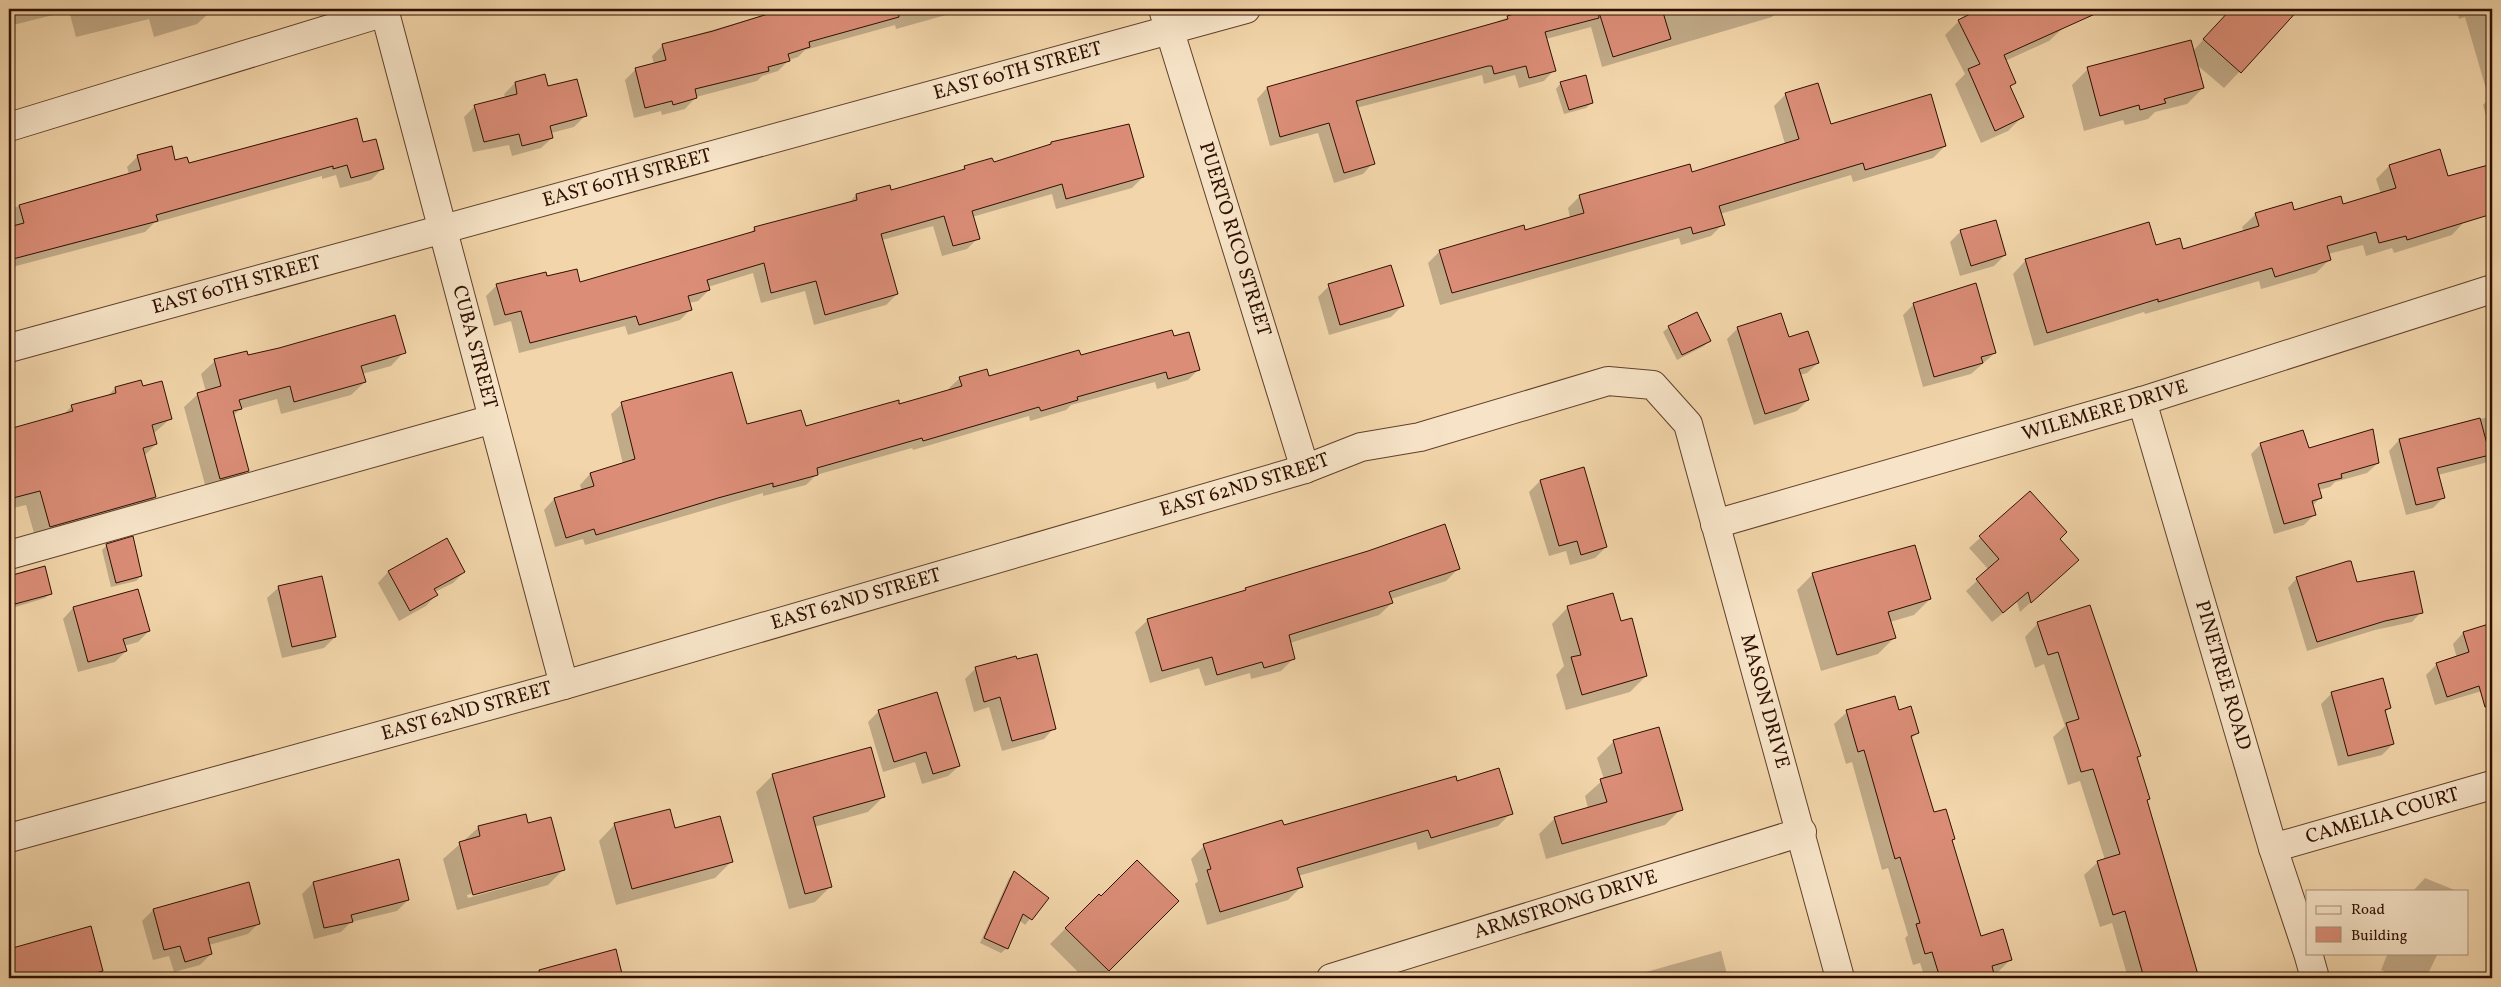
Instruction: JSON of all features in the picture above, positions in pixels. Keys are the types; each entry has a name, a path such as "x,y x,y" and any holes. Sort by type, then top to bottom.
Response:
{"street":[{"name":"EAST 60TH STREET","path":"9,348 442,229 1166,20 1246,9"},
{"path":"9,127 384,10"},
{"name":"CUBA STREET","path":"384,10 564,685"},
{"name":"PUERTO RICO STREET","path":"1166,20 1305,469"},
{"name":"WILEMERE DRIVE","path":"1715,524 2142,401 2492,289"},
{"name":"EAST 62ND STREET","path":"9,838 564,685 1305,469 1361,448 1420,436 1608,381 1653,385 1688,424"},
{"name":"PINETREE ROAD","path":"2142,401 2273,848 2306,946"},
{"path":"9,555 493,419"},
{"name":"MASON DRIVE","path":"1688,424 1802,832 1840,978"},
{"name":"CAMELIA COURT","path":"2273,848 2492,785"},
{"name":"ARMSTRONG DRIVE","path":"1331,978 1802,832"},
{"name":"PINETREE ROAD","path":"2309,954 2315,978"}],"building":[{"path":"784,9 898,9 899,17 809,42 810,47 788,54 790,61 768,67 769,71 695,89 697,98 673,105 672,101 645,108 635,68 666,60 662,44 713,31"},
{"path":"1530,9 1598,9 1599,18 1545,32 1556,71 1529,78 1526,66 1494,74 1492,66 1488,66 1356,101 1375,164 1344,173 1329,123 1280,137 1267,87 1508,19 1507,16"},
{"path":"1598,9 1662,9 1671,39 1613,57"},
{"path":"1980,9 2106,9 2004,55 2016,83 2010,86 2024,117 1995,131 1968,69 1980,64 1958,20"},
{"path":"2231,9 2299,9 2241,73 2203,39"},
{"path":"2191,40 2204,88 2164,99 2166,103 2140,110 2139,105 2100,116 2087,67"},
{"path":"545,74 548,86 577,79 587,116 550,126 553,138 522,146 519,134 484,142 474,105 517,94 515,82"},
{"path":"1586,75 1593,103 1569,110 1560,82"},
{"path":"1818,83 1831,124 1931,94 1946,146 1865,170 1863,163 1719,206 1725,225 1693,234 1691,227 1452,293 1439,250 1524,225 1525,230 1584,213 1579,195 1690,164 1692,172 1799,139 1785,93"},
{"path":"357,118 363,142 376,139 384,169 351,178 347,165 333,169 333,166 156,215 158,221 9,260 9,227 24,223 19,205 141,170 137,155 172,146 175,160 187,157 189,163"},
{"path":"1129,124 1144,177 1066,199 1062,184 972,211 980,239 953,246 944,216 881,234 898,294 825,315 816,281 771,293 764,263 707,280 710,290 688,296 692,310 639,325 636,316 530,343 521,311 505,315 496,284 546,272 547,276 577,269 580,282 755,231 754,227 857,200 856,194 890,185 891,190 965,169 964,166 992,158 994,162 1051,144 1051,142"},
{"path":"2440,149 2448,176 2492,164 2492,214 2407,240 2406,236 2379,243 2376,232 2327,246 2331,260 2275,277 2272,268 2158,302 2158,299 2047,333 2025,259 2149,222 2156,245 2180,238 2183,249 2259,226 2255,213 2292,202 2294,210 2341,196 2343,204 2396,188 2389,165"},
{"path":"1996,220 2006,255 1971,266 1960,230"},
{"path":"1391,265 1404,306 1340,325 1328,284"},
{"path":"1976,283 1996,353 1981,357 1983,363 1934,377 1913,303"},
{"path":"1697,312 1711,341 1682,355 1668,326"},
{"path":"1781,313 1789,337 1808,331 1819,363 1799,369 1809,400 1765,414 1737,327"},
{"path":"395,315 406,353 361,366 366,382 294,402 290,386 239,400 242,409 233,411 249,471 220,479 197,393 221,386 214,359 247,351 248,355 279,348"},
{"path":"1172,330 1174,336 1189,332 1200,370 1168,379 1166,372 1077,397 1078,400 1041,411 1039,407 923,441 922,438 817,468 818,475 773,487 773,483 596,535 594,529 566,538 554,498 594,486 590,473 635,459 621,402 732,372 747,424 801,410 806,426 899,400 899,404 962,386 959,377 987,369 989,376 1079,350 1081,355"},
{"path":"141,380 143,386 162,381 172,419 152,425 157,444 143,448 156,497 50,527 40,491 13,498 9,483 9,429 73,411 71,405 116,393 115,387"},
{"path":"2480,418 2490,455 2437,468 2445,498 2416,505 2399,439"},
{"path":"2373,429 2379,463 2341,474 2342,478 2318,484 2322,498 2312,501 2316,515 2284,524 2260,443 2303,430 2309,448"},
{"path":"1584,467 1607,547 1581,555 1577,541 1559,546 1540,480"},
{"path":"2030,491 2067,532 2060,539 2079,560 2031,603 2028,592 2003,613 1976,579 1999,559 1979,536"},
{"path":"1445,524 1460,569 1389,592 1393,603 1289,635 1295,659 1264,668 1262,662 1217,675 1212,657 1162,671 1147,619 1246,590 1245,588 1368,551"},
{"path":"133,536 142,576 116,583 106,544"},
{"path":"447,538 465,572 434,589 438,595 410,611 388,571"},
{"path":"1915,545 1931,599 1888,612 1896,638 1837,655 1812,573"},
{"path":"2351,561 2357,582 2414,571 2423,613 2385,621 2317,642 2296,577"},
{"path":"45,566 52,594 15,604 9,576"},
{"path":"322,576 336,637 292,647 278,586"},
{"path":"138,589 150,631 123,639 127,651 88,662 73,607"},
{"path":"1613,593 1621,621 1632,618 1647,676 1582,695 1571,657 1581,655 1567,606"},
{"path":"2090,605 2141,756 2137,757 2150,799 2147,800 2199,978 2144,978 2125,911 2113,915 2097,861 2120,854 2093,769 2081,772 2066,723 2079,719 2058,652 2048,655 2037,622"},
{"path":"2492,623 2492,706 2485,707 2479,686 2447,697 2436,663 2469,652 2463,632"},
{"path":"1037,654 1056,729 1012,741 1000,697 984,702 975,667 1016,656 1017,659"},
{"path":"2383,678 2391,708 2385,710 2394,744 2348,756 2331,692"},
{"path":"937,692 960,766 933,774 926,752 894,762 878,710"},
{"path":"1895,696 1899,710 1911,706 1919,733 1911,736 1934,812 1946,809 1955,839 1952,840 1981,936 2003,929 2012,960 1992,966 1995,978 1940,978 1932,952 1925,954 1916,924 1920,923 1900,857 1895,859 1864,750 1858,752 1846,710"},
{"path":"1659,727 1683,810 1562,844 1554,817 1607,802 1600,779 1622,773 1613,740"},
{"path":"871,747 885,797 813,817 832,887 805,894 772,774"},
{"path":"1499,768 1513,814 1431,838 1428,830 1297,868 1303,887 1220,912 1207,870 1211,869 1203,844 1282,820 1284,825 1456,776 1457,781"},
{"path":"670,809 675,828 720,816 733,862 632,889 614,823"},
{"path":"526,814 528,823 551,817 565,870 473,895 459,842 480,836 478,826"},
{"path":"399,859 409,900 351,915 353,922 324,928 313,882"},
{"path":"1137,860 1179,901 1109,971 1065,928"},
{"path":"1014,871 1049,898 1032,920 1023,914 1008,949 984,938"},
{"path":"249,882 260,924 208,938 212,954 185,962 180,946 164,950 153,909"},
{"path":"91,926 103,971 77,978 9,978 9,949"},
{"path":"616,949 623,978 540,978 539,970"}]}
